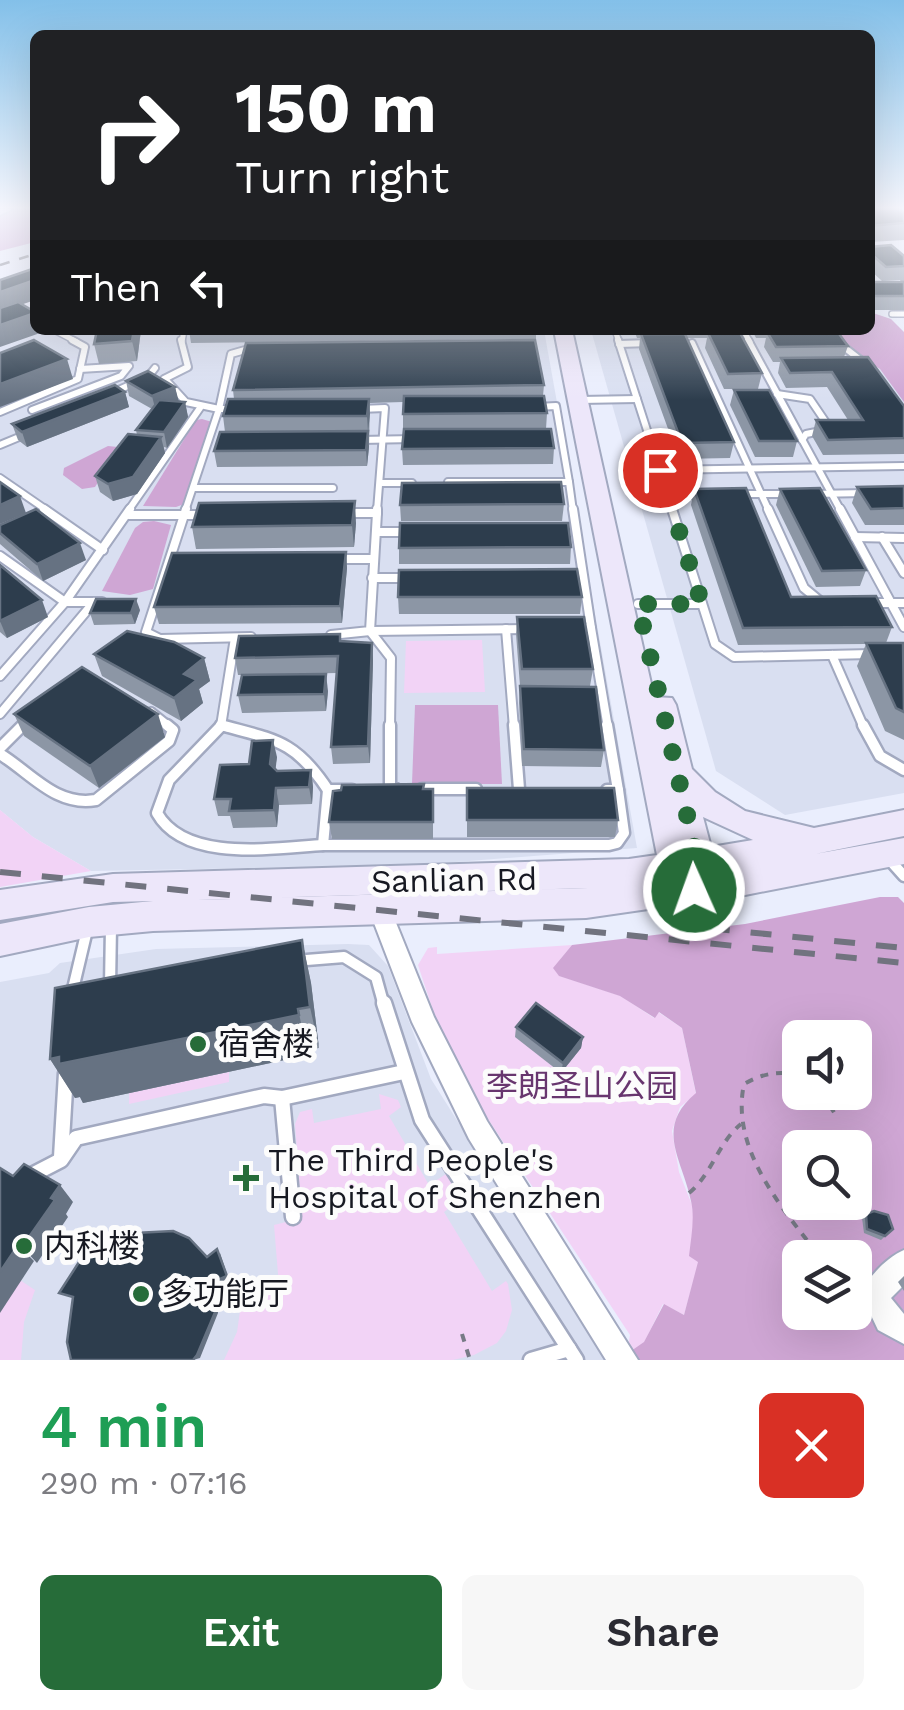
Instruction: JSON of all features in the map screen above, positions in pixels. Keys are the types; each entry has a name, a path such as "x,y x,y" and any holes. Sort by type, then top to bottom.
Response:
{"street":[{"path":"564,335 638,604 677,772 689,872"},
{"path":"576,335 584,400 689,872"},
{"path":"677,772 692,791 726,818 782,835 836,837"},
{"name":"Sanlian Rd","path":"0,905 112,888 689,872 904,823"},
{"path":"0,940 100,921 222,912 531,908 689,872 898,861"},
{"path":"380,910 424,1022 478,1130 623,1360"},
{"path":"904,1264 876,1294 881,1312 894,1326 904,1330"}],"lane":[{"path":"892,314 904,314"},
{"path":"63,335 85,348"},
{"path":"0,412 71,384 80,369 90,335"},
{"path":"155,368 148,377 108,398 188,368 183,335"},
{"path":"616,335 716,644 734,657 886,654"},
{"path":"745,335 904,627"},
{"path":"830,335 876,372"},
{"path":"820,342 838,341"},
{"path":"730,342 767,342"},
{"path":"619,344 656,343"},
{"path":"674,343 711,343"},
{"path":"692,343 804,588 816,600 831,602"},
{"path":"254,637 153,638 146,632 146,626 219,409 232,354 259,348"},
{"path":"32,410 126,373 129,366 80,369"},
{"path":"164,379 182,399 200,408 237,409"},
{"path":"71,384 82,391"},
{"path":"584,400 637,399"},
{"path":"717,399 733,399"},
{"path":"764,399 810,399 828,424 826,430 806,434 802,440"},
{"path":"235,638 221,726 162,790 158,810 162,825 174,838 194,845 617,844 624,833 556,406 518,407"},
{"path":"0,676 104,550 200,408"},
{"path":"348,408 404,408"},
{"path":"384,408 370,630 391,658 390,790"},
{"path":"0,442 36,427"},
{"path":"542,438 562,438"},
{"path":"344,440 422,439"},
{"path":"660,470 904,466"},
{"path":"0,478 104,550"},
{"path":"380,483 418,482"},
{"path":"437,482 569,482"},
{"path":"194,488 333,488"},
{"path":"723,494 886,493"},
{"path":"668,495 705,494"},
{"path":"34,521 50,513"},
{"path":"339,514 377,513"},
{"path":"129,515 224,514"},
{"path":"559,530 578,530"},
{"path":"376,532 413,532"},
{"path":"855,537 904,538"},
{"path":"882,537 904,572"},
{"path":"0,556 64,602 109,602"},
{"path":"318,559 374,559"},
{"path":"170,560 188,560"},
{"path":"566,576 586,576"},
{"path":"372,578 431,578"},
{"path":"140,601 155,601"},
{"path":"0,714 94,602"},
{"path":"862,603 904,604"},
{"path":"638,604 702,604"},
{"path":"310,636 370,630 540,628"},
{"path":"574,628 591,628"},
{"path":"506,629 519,789"},
{"path":"0,654 11,664"},
{"path":"832,655 872,746 880,756 904,770"},
{"path":"584,694 602,694"},
{"path":"511,695 529,695"},
{"path":"38,712 0,751 67,801 96,800 172,736 169,723 136,702"},
{"path":"221,726 281,738 313,763 328,790 323,845"},
{"path":"374,790 482,789"},
{"path":"500,789 539,789"},
{"path":"328,790 359,790"},
{"path":"598,790 618,790"},
{"path":"90,997 100,921"},
{"path":"90,997 100,921"},
{"path":"274,964 344,956 376,977 422,1120 572,1354 530,1360"},
{"path":"69,1016 90,997 129,990"},
{"path":"60,1160 66,1062"},
{"path":"15,1184 60,1160 76,1138 264,1096 282,1098 404,1072"},
{"path":"282,1098 292,1216"}],"path":[{"path":"782,1073 768,1071 744,1084 740,1095 742,1123 753,1157 808,1240"},
{"path":"833,1110 838,1117"},
{"path":"689,1193 712,1173 722,1146 742,1123"},
{"path":"462,1334 470,1360"}],"shaded area":[{"path":"30,309 30,335 545,335 637,848 418,865 91,871 33,837 0,810 0,319"},
{"path":"875,314 891,319 904,332 904,402 880,369 825,335 875,335"},
{"path":"592,335 835,335 880,369 904,397 904,793 785,815 716,771"},
{"path":"196,420 212,422 187,503 176,507 143,506"},
{"path":"108,446 118,447 118,451 95,487 82,489 63,475 64,468"},
{"path":"154,521 171,525 153,589 130,595 102,591 135,528"},
{"path":"415,705 498,705 502,784 412,784"},
{"path":"880,897 898,897 904,903 904,1360 638,1360 631,1351 644,1342 664,1304 684,1315 698,1262 689,1256 692,1208 674,1144 676,1119 696,1093 682,1028 659,1012 655,1018 620,996 559,976 553,968 572,945 745,924"},
{"name":"The Third People's Hospital of Shenzhen","path":"369,945 388,966 431,1079 608,1360 0,1360 0,982 49,973 60,963 156,949"}],"green space":[{"path":"482,640 485,692 404,693 406,641"},
{"path":"0,810 33,837 91,871 0,887"},
{"name":"李朗圣山公园","path":"572,945 559,961 560,976 621,996 654,1018 658,1012 682,1028 696,1094 680,1107 672,1131 679,1172 692,1205 699,1261 684,1315 663,1304 644,1343 631,1351 630,1335 463,1081 443,1041 418,965 428,948 437,947 437,954"},
{"path":"229,1072 229,1082 129,1104 129,1093"},
{"path":"379,1094 398,1100 401,1107 389,1116 429,1185 446,1174 461,1199 444,1212 492,1291 506,1281 508,1284 512,1310 506,1331 497,1343 453,1360 224,1360 237,1332 242,1297 279,1286 274,1225 302,1218 295,1124 300,1112 312,1109 314,1123 381,1109"},
{"path":"20,1280 35,1290 24,1322 21,1360 0,1360 0,1309"}],"building":[{"path":"30,272 30,282 0,292 0,280"},
{"path":"875,282 904,282 904,296 875,296"},
{"path":"18,302 30,309 30,315 0,325 0,308"},
{"path":"96,335 133,335 132,341 94,344"},
{"path":"641,335 685,335 734,442 682,443"},
{"path":"709,335 741,335 762,373 728,374"},
{"path":"769,335 840,335 848,346 776,347"},
{"path":"34,340 67,359 0,384 0,353"},
{"path":"535,340 544,385 233,390 246,343"},
{"path":"868,357 904,406 904,438 828,440 816,420 863,420 832,372 790,373 781,358"},
{"path":"148,371 175,387 152,396 126,381"},
{"path":"115,385 125,392 22,432 12,424"},
{"path":"734,390 769,390 797,441 759,441"},
{"path":"404,396 544,396 547,413 403,414"},
{"path":"228,399 369,399 367,416 223,416"},
{"path":"159,400 185,402 164,432 136,430"},
{"path":"404,429 551,429 554,448 402,449"},
{"path":"368,431 366,450 214,451 220,432"},
{"path":"128,434 161,437 133,477 108,484 95,476"},
{"path":"0,482 20,496 0,505"},
{"path":"561,482 564,504 400,505 402,483"},
{"path":"904,486 904,508 871,509 857,487"},
{"path":"746,488 791,597 876,596 892,627 743,628 694,489"},
{"path":"820,488 866,570 822,571 780,489"},
{"path":"355,501 352,525 192,527 199,503"},
{"path":"36,509 80,543 37,564 0,533 0,525"},
{"path":"400,523 568,523 571,547 399,548"},
{"path":"346,552 340,606 154,607 172,553"},
{"path":"0,565 42,600 0,621"},
{"path":"577,569 582,597 398,597 399,570"},
{"path":"96,599 136,599 131,613 90,613"},
{"path":"517,617 584,617 593,669 522,669"},
{"path":"127,631 174,642 204,658 184,674 197,680 174,698 94,654"},
{"path":"340,634 340,641 372,643 368,746 331,747 338,656 235,658 239,636"},
{"path":"866,643 903,643 904,712 896,708"},
{"path":"82,667 158,714 90,766 14,714"},
{"path":"326,674 324,694 238,695 242,675"},
{"path":"520,686 596,687 604,750 524,749"},
{"path":"273,740 270,764 277,771 311,770 309,787 276,788 274,810 229,811 231,799 214,799 220,765 249,764 252,741"},
{"path":"424,784 423,789 433,789 433,822 329,822 333,791 341,790 342,785"},
{"path":"467,788 614,788 618,820 467,820"},
{"path":"302,940 310,1007 298,1009 299,1015 59,1064 59,1057 50,1059 55,988"},
{"path":"536,1003 583,1037 563,1063 516,1027"},
{"path":"24,1164 60,1185 51,1198 55,1200 0,1272 0,1168 13,1176"},
{"path":"872,1212 888,1215 893,1229 885,1236 867,1229 866,1220 872,1220"},
{"name":"多功能厅","path":"173,1231 189,1238 207,1257 217,1249 227,1276 215,1281 216,1310 197,1355 193,1360 71,1360 67,1342 73,1297 59,1293 90,1245 100,1256 135,1233"}],"railway":[{"path":"0,872 904,963"},
{"path":"667,924 904,948"}],"place":[{"name":"宿舍楼","path":"198,1044"},
{"name":"The Third People's Hospital of Shenzhen","path":"246,1178"},
{"name":"内科楼","path":"24,1246"},
{"name":"多功能厅","path":"141,1294"}],"route":[{"path":"660,470 702,604 638,604 698,862 694,890"}]}
